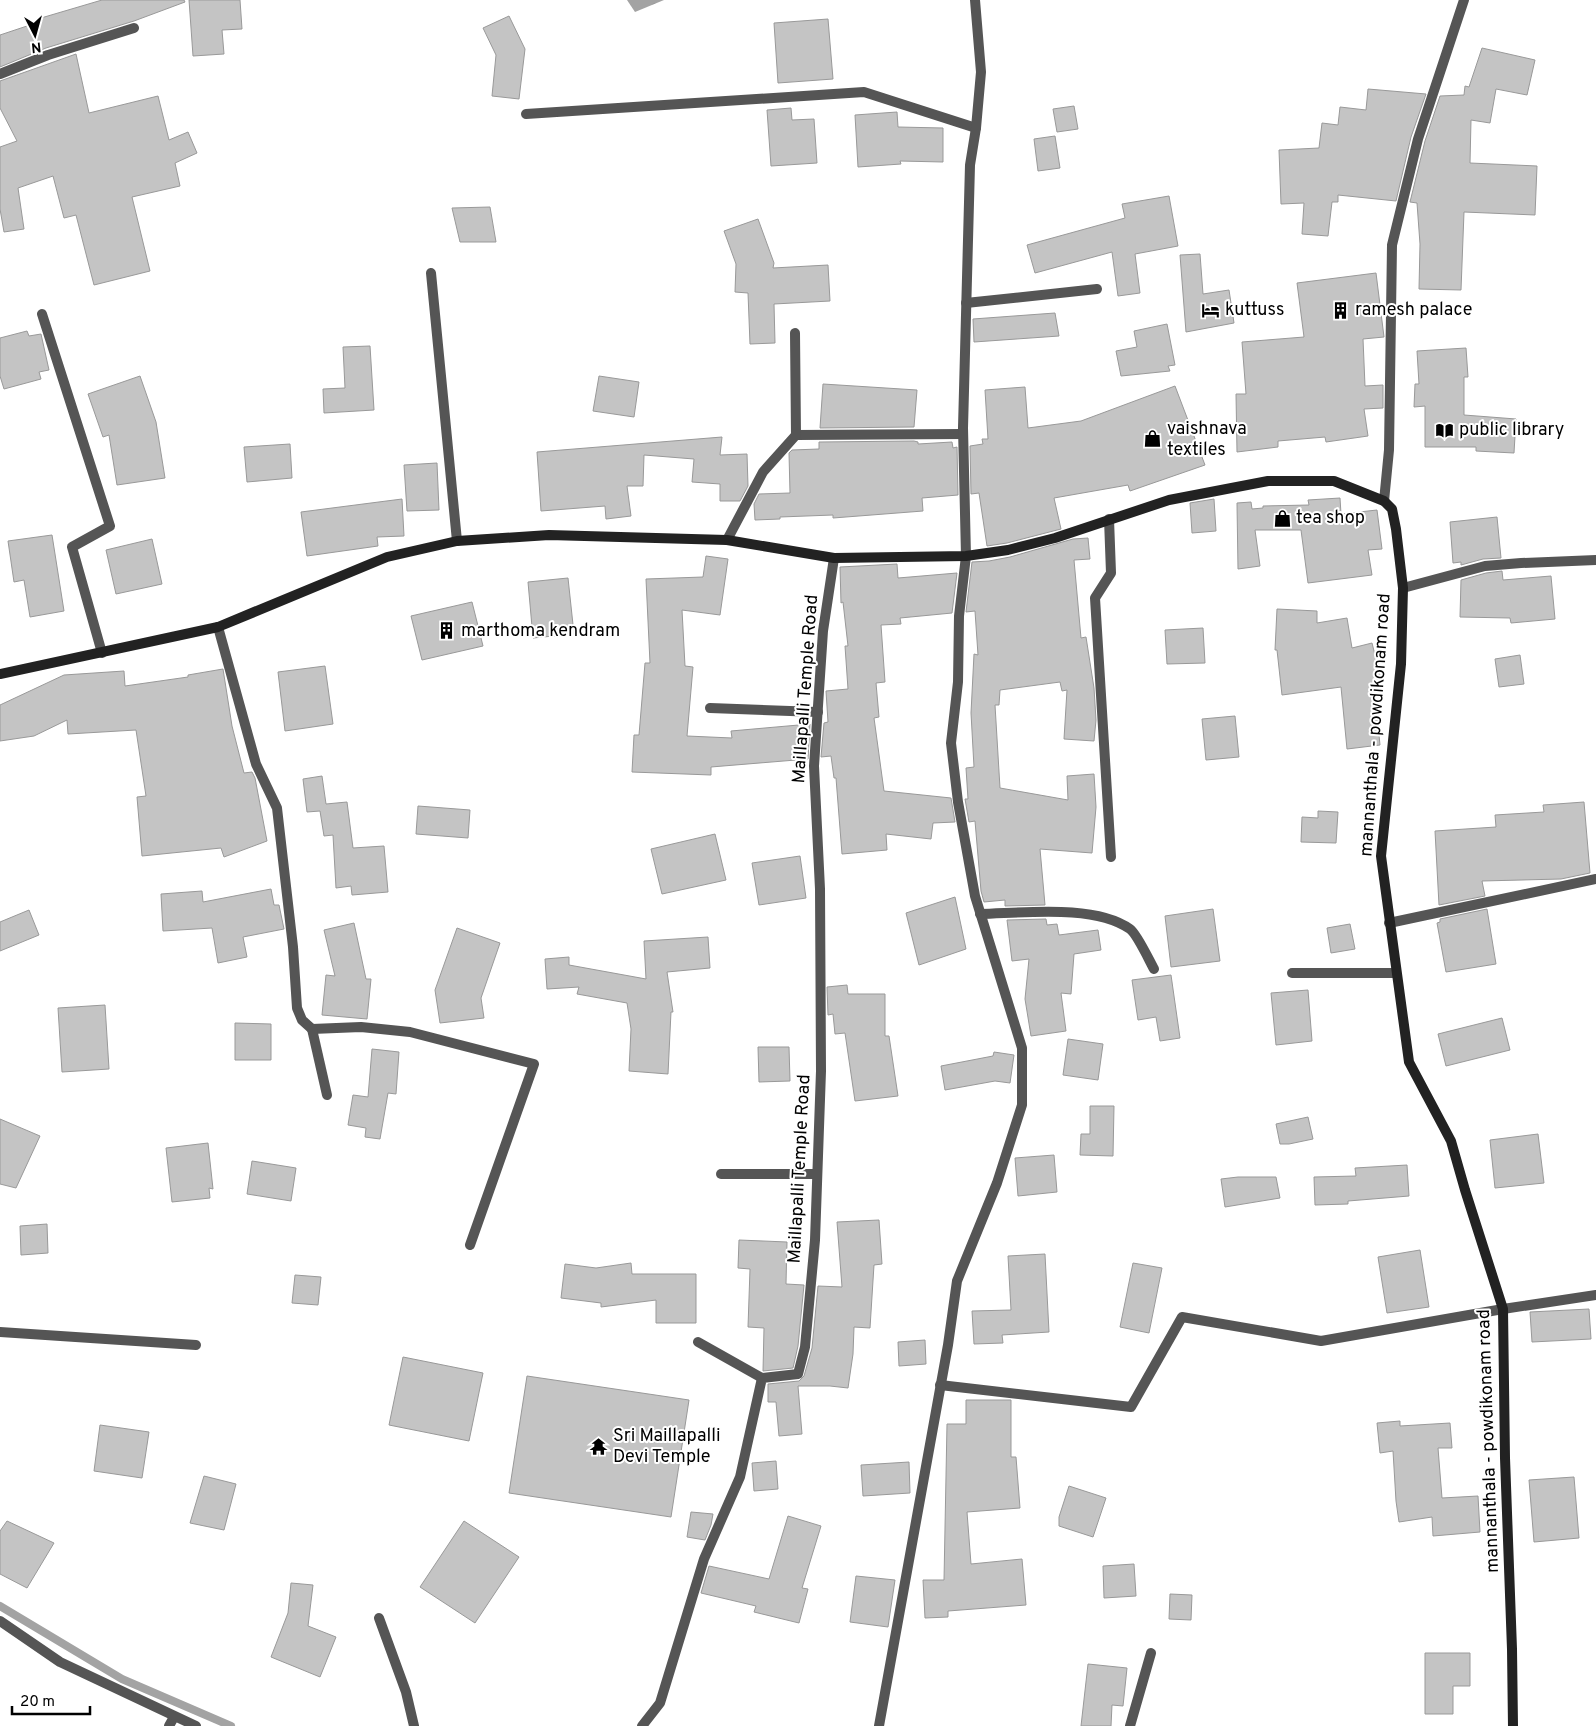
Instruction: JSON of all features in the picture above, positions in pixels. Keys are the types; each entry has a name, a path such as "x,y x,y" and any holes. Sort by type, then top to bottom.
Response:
{"main road":[{"path":"0,674 218,627 387,558 457,541 549,535 727,540 834,558 966,556 1008,550 1054,538 1169,500 1268,481 1334,481 1384,501"},
{"name":"mannanthala - powdikonam road","path":"1384,501 1392,510 1396,528 1403,588 1401,664 1381,856 1409,1062 1451,1140 1503,1309 1505,1458 1512,1649 1512,1726"}],"street":[{"path":"879,1726 948,1345 957,1281 996,1184 1022,1105 1022,1048 975,896 958,802 951,743 958,682 959,616 966,556 963,434 970,165 976,128 981,72 975,0"},
{"path":"1384,501 1388,450 1392,245 1418,138 1464,0"},
{"path":"0,74 48,55 134,28"},
{"path":"526,114 864,92 976,128"},
{"path":"431,273 457,541"},
{"path":"966,303 1097,289"},
{"path":"42,314 110,526 72,547 102,653"},
{"path":"727,540 763,472 796,435 795,333"},
{"path":"796,435 963,434"},
{"path":"1110,519 1111,573 1094,598 1111,857"},
{"name":"Maillapalli Temple Road","path":"762,1378 798,1374 805,1348 815,1240 821,1062 820,889 814,766 823,631 834,558"},
{"path":"1403,588 1485,566 1596,560"},
{"path":"218,627 256,764 277,808 293,947 297,1008 302,1020 312,1029 327,1095"},
{"path":"710,708 818,712"},
{"path":"1390,923 1596,879"},
{"path":"980,914 1060,912 1107,918 1132,930 1154,969"},
{"path":"1292,973 1396,972"},
{"path":"312,1029 361,1027 410,1032 534,1064 470,1245"},
{"path":"721,1174 818,1174"},
{"path":"940,1385 1131,1407 1182,1317 1321,1341 1503,1309 1596,1295"},
{"path":"0,1332 196,1345"},
{"path":"642,1726 660,1703 704,1559 740,1477 762,1378 698,1342"},
{"path":"379,1618 406,1692 414,1726"},
{"path":"0,1622 60,1662 196,1726"},
{"path":"1130,1726 1151,1653"},
{"path":"168,1726 174,1716"}],"water":[{"path":"627,0 664,0 635,12"}],"building":[{"path":"102,0 184,0 185,2 134,21 46,48 0,67 0,35 42,21 41,18"},
{"path":"189,0 240,0 242,29 222,30 224,54 193,56"},
{"path":"509,16 525,49 519,99 492,96 496,55 483,28"},
{"path":"828,19 833,79 778,83 774,23"},
{"path":"1482,48 1535,60 1527,95 1496,89 1490,123 1471,120 1470,163 1537,166 1535,215 1464,212 1461,290 1419,289 1420,244 1417,203 1410,202 1425,141 1440,96 1464,95 1465,86 1469,87"},
{"path":"76,54 89,113 158,96 169,140 188,132 197,153 175,163 180,186 132,197 150,271 94,285 76,215 64,218 53,176 18,188 24,229 4,232 0,209 0,147 17,141 0,108 0,81"},
{"path":"1368,89 1426,94 1411,137 1396,201 1338,195 1338,202 1332,202 1328,236 1302,234 1304,203 1281,204 1279,150 1319,148 1322,123 1338,125 1340,107 1366,110"},
{"path":"1074,106 1078,129 1057,132 1053,109"},
{"path":"791,108 792,120 814,119 817,163 771,166 767,110"},
{"path":"897,112 898,127 943,128 943,162 900,161 901,164 858,167 855,115"},
{"path":"1055,136 1060,168 1038,171 1034,139"},
{"path":"1169,196 1178,246 1135,254 1140,293 1118,296 1112,252 1035,273 1027,245 1125,218 1122,204"},
{"path":"490,207 496,242 460,242 452,208"},
{"path":"758,219 774,263 773,268 828,265 830,301 774,304 775,343 750,344 748,293 735,292 736,264 724,231"},
{"path":"1200,254 1203,294 1229,290 1234,323 1186,332 1180,255"},
{"path":"1376,273 1384,337 1363,339 1365,386 1383,385 1383,408 1364,409 1368,436 1326,442 1325,437 1278,441 1278,447 1237,452 1236,394 1246,394 1242,342 1304,337 1297,283"},
{"path":"1055,313 1059,336 974,342 973,319"},
{"path":"1167,324 1175,365 1168,366 1170,371 1121,376 1116,351 1137,347 1134,331"},
{"path":"27,331 29,336 41,334 49,370 39,372 41,379 4,389 0,376 0,338"},
{"path":"370,346 374,410 324,413 323,389 345,388 343,347"},
{"path":"1466,348 1468,377 1464,377 1464,415 1516,419 1514,453 1476,451 1476,447 1425,447 1425,406 1414,407 1415,384 1419,384 1417,351"},
{"path":"140,376 156,422 165,478 117,485 109,435 103,437 88,394"},
{"path":"599,376 639,382 634,417 593,411"},
{"path":"823,384 917,390 914,427 820,428"},
{"path":"1175,386 1205,465 1130,491 1128,485 1054,498 1061,529 1007,543 987,546 979,493 971,494 970,446 983,444 982,439 988,439 985,390 1025,387 1028,428 1081,421"},
{"path":"722,437 720,455 747,454 748,486 740,501 720,501 720,484 692,482 694,459 644,455 643,486 627,486 631,516 606,519 605,506 541,511 537,452"},
{"path":"819,442 918,442 918,444 952,442 953,448 957,447 958,495 922,498 923,511 833,518 833,515 755,520 754,504 759,494 790,493 789,453 792,450 819,449"},
{"path":"290,444 292,478 247,482 244,447"},
{"path":"437,463 439,510 407,511 404,465"},
{"path":"1340,498 1341,514 1377,510 1382,549 1368,550 1372,575 1308,583 1301,530 1255,530 1260,566 1238,569 1237,503 1251,502 1252,509 1263,508 1263,506 1309,505 1308,500"},
{"path":"402,499 404,536 377,537 378,546 307,556 301,512"},
{"path":"1214,499 1216,531 1192,533 1190,503"},
{"path":"1497,517 1501,558 1483,559 1461,565 1461,562 1453,563 1450,522"},
{"path":"52,535 64,611 30,617 24,580 14,582 8,541"},
{"path":"1088,538 1090,559 1074,560 1081,638 1086,637 1094,688 1096,720 1094,741 1064,739 1067,690 1062,691 1060,682 1000,690 999,705 995,705 1000,788 1068,800 1067,776 1094,774 1096,807 1092,853 1040,849 1045,905 1005,906 1005,900 984,902 981,891 975,821 969,822 965,799 968,799 966,768 974,767 971,713 974,654 978,655 975,611 966,612 972,562 1010,557 1073,539"},
{"path":"152,539 162,584 116,594 106,550"},
{"path":"706,556 728,559 720,615 682,610 685,666 693,667 687,736 732,738 731,731 810,724 808,759 711,767 711,775 632,772 634,735 639,735 645,663 650,663 646,579 703,577"},
{"path":"897,564 898,578 957,573 952,613 900,618 901,624 881,625 885,682 876,683 879,717 874,718 884,791 951,798 955,822 933,823 931,839 886,834 887,850 842,854 836,778 834,778 831,756 821,757 824,723 828,722 826,691 848,689 845,646 848,646 843,602 841,603 840,567"},
{"path":"1502,571 1503,580 1551,576 1555,619 1511,623 1510,618 1460,617 1461,580"},
{"path":"568,578 574,634 533,638 528,582"},
{"name":"marthoma kendram","path":"472,602 483,646 422,660 411,616"},
{"path":"1277,609 1317,611 1317,623 1347,618 1352,648 1372,643 1382,683 1374,685 1380,745 1347,749 1341,687 1282,695 1277,650 1275,650"},
{"path":"1203,628 1205,663 1167,664 1165,630"},
{"path":"1520,655 1524,684 1499,687 1495,659"},
{"path":"325,666 333,724 285,731 278,672"},
{"path":"223,669 232,726 244,773 252,772 255,778 267,841 224,857 221,848 142,856 137,797 146,796 136,730 68,734 67,720 34,736 0,741 0,705 64,675 124,671 125,686 188,677 188,675"},
{"path":"1235,716 1239,757 1206,760 1202,719"},
{"path":"322,776 326,804 347,802 353,848 384,846 388,892 352,895 351,886 336,888 333,835 324,836 320,811 307,812 303,779"},
{"path":"1584,802 1590,873 1561,879 1482,881 1485,896 1439,905 1435,831 1496,827 1495,815 1544,812 1543,805"},
{"path":"418,806 470,810 468,838 416,834"},
{"path":"1318,811 1338,812 1336,843 1301,842 1302,817 1318,818"},
{"path":"715,834 726,880 662,894 651,849"},
{"path":"800,856 806,898 759,905 752,863"},
{"path":"271,889 274,905 279,905 284,929 243,937 247,957 218,963 212,928 163,931 161,894 202,891 203,902"},
{"path":"955,897 966,949 919,965 906,913"},
{"path":"1213,909 1220,961 1171,967 1165,916"},
{"path":"1487,909 1496,964 1446,972 1437,923 1440,922 1440,919"},
{"path":"29,910 39,935 0,951 0,922"},
{"path":"1046,919 1047,925 1057,924 1059,935 1098,930 1101,950 1074,954 1071,994 1061,993 1066,1031 1031,1036 1025,999 1029,959 1012,961 1007,920"},
{"path":"354,923 366,979 371,979 367,1019 322,1015 326,975 335,976 324,930"},
{"path":"1350,924 1355,949 1331,953 1327,928"},
{"path":"457,928 500,943 481,998 484,1018 440,1023 435,990"},
{"path":"708,937 710,968 667,972 673,1012 671,1012 668,1074 629,1071 631,1029 627,1003 577,994 579,987 547,989 545,959 569,957 569,965 646,979 644,941"},
{"path":"1171,975 1180,1038 1160,1041 1156,1017 1138,1020 1132,980"},
{"path":"847,985 848,994 885,994 885,1036 889,1036 898,1096 855,1101 845,1033 835,1034 833,1014 828,1015 827,987"},
{"path":"1308,990 1312,1041 1276,1045 1271,993"},
{"path":"105,1005 109,1069 62,1072 58,1008"},
{"path":"1502,1018 1510,1050 1446,1066 1438,1034"},
{"path":"235,1023 271,1024 271,1060 235,1060"},
{"path":"1068,1039 1103,1044 1098,1080 1063,1075"},
{"path":"758,1047 789,1047 790,1081 759,1082"},
{"path":"372,1049 399,1052 396,1094 388,1093 380,1139 365,1137 366,1128 348,1125 353,1095 368,1097"},
{"path":"994,1052 1014,1055 1010,1083 995,1081 945,1090 941,1066 993,1056"},
{"path":"1090,1106 1114,1106 1113,1156 1080,1155 1081,1134 1090,1134"},
{"path":"1308,1117 1313,1139 1280,1144 1276,1124"},
{"path":"0,1119 40,1136 16,1188 0,1184"},
{"path":"1538,1134 1544,1183 1495,1188 1490,1140"},
{"path":"208,1143 213,1189 209,1188 210,1198 172,1202 166,1148"},
{"path":"1054,1155 1057,1192 1018,1196 1015,1158"},
{"path":"252,1161 296,1168 291,1201 247,1194"},
{"path":"1407,1165 1409,1196 1348,1201 1348,1204 1315,1205 1314,1177 1356,1176 1355,1168"},
{"path":"1276,1177 1280,1198 1225,1207 1221,1179"},
{"path":"879,1220 882,1264 874,1265 870,1328 854,1327 853,1354 848,1388 798,1386 802,1434 779,1436 776,1402 768,1402 768,1384 799,1381 804,1376 812,1348 818,1286 842,1287 837,1222"},
{"path":"47,1224 48,1253 21,1255 20,1226"},
{"path":"739,1240 787,1242 786,1284 804,1285 798,1346 793,1368 763,1371 764,1328 748,1327 750,1269 738,1268"},
{"path":"1420,1250 1429,1307 1387,1313 1378,1257"},
{"path":"1045,1254 1049,1332 1002,1335 1003,1343 974,1344 972,1311 1011,1310 1008,1256"},
{"path":"631,1263 632,1274 696,1274 696,1323 656,1323 656,1300 601,1307 601,1303 561,1298 565,1264 596,1268"},
{"path":"1133,1263 1162,1268 1149,1333 1120,1327"},
{"path":"295,1275 321,1277 318,1305 292,1303"},
{"path":"1589,1309 1591,1339 1532,1342 1530,1312"},
{"path":"925,1340 926,1364 899,1366 898,1342"},
{"path":"403,1357 483,1373 469,1441 389,1425"},
{"name":"Sri Maillapalli Devi Temple","path":"527,1376 689,1400 671,1517 509,1493"},
{"path":"966,1400 1011,1400 1011,1457 1016,1457 1020,1508 967,1512 971,1564 1022,1559 1026,1605 948,1611 948,1617 925,1618 923,1580 944,1580 947,1424 966,1424"},
{"path":"1400,1421 1400,1426 1450,1423 1452,1448 1438,1448 1442,1498 1478,1496 1480,1532 1433,1536 1432,1517 1399,1522 1393,1451 1380,1453 1377,1423"},
{"path":"100,1425 149,1432 142,1478 94,1471"},
{"path":"776,1461 778,1489 754,1491 752,1463"},
{"path":"909,1462 910,1493 863,1496 861,1465"},
{"path":"204,1476 236,1484 224,1530 190,1523"},
{"path":"1574,1477 1579,1538 1534,1542 1529,1480"},
{"path":"1069,1486 1106,1498 1093,1537 1059,1526 1059,1517"},
{"path":"691,1512 713,1514 705,1540 687,1537"},
{"path":"788,1516 821,1526 802,1588 808,1589 799,1623 754,1612 756,1606 701,1593 709,1566 769,1579"},
{"path":"7,1521 54,1543 27,1588 0,1574 0,1531"},
{"path":"464,1521 519,1557 475,1623 420,1587"},
{"path":"1134,1564 1136,1596 1104,1598 1103,1566"},
{"path":"856,1576 895,1580 888,1627 850,1622"},
{"path":"291,1583 313,1585 308,1626 336,1637 320,1677 271,1657 288,1613"},
{"path":"1170,1594 1192,1595 1191,1620 1169,1619"},
{"path":"1425,1653 1470,1653 1470,1686 1453,1686 1453,1714 1425,1714"},
{"path":"1088,1664 1127,1668 1123,1706 1112,1705 1111,1726 1081,1726"}],"waterway":[{"path":"0,1606 122,1679 231,1726"}],"place":[{"name":"kuttuss","path":"1211,310"},
{"name":"ramesh palace","path":"1341,310"},
{"name":"public library","path":"1445,430"},
{"name":"vaishnava textiles","path":"1153,439"},
{"name":"tea shop","path":"1282,518"},
{"name":"marthoma kendram","path":"447,631"},
{"name":"Sri Maillapalli Devi Temple","path":"599,1446"}]}
